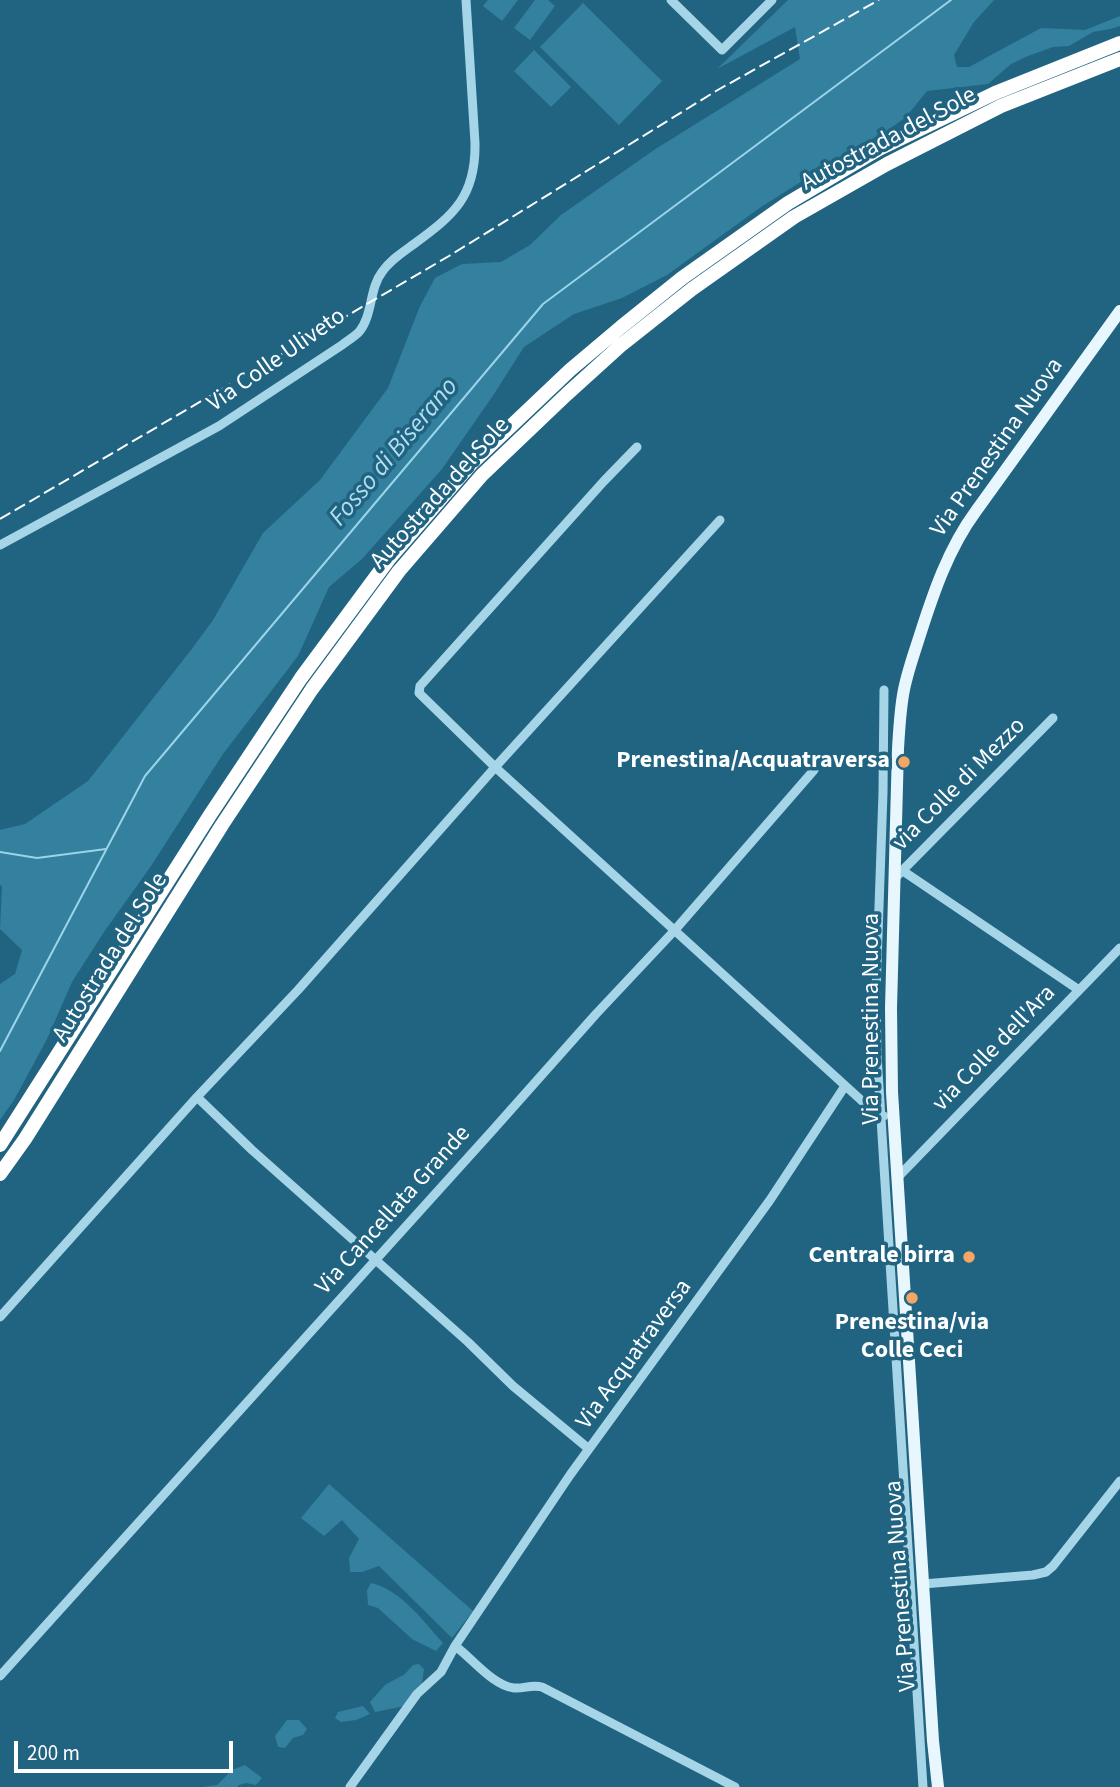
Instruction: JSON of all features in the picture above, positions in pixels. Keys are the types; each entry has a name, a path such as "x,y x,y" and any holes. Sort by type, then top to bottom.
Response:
{"highway":[{"name":"Autostrada del Sole","path":"0,1145 210,814 300,678 389,559 472,463 606,339 682,278 788,203 878,149 995,93 1120,43"},
{"name":"Autostrada del Sole","path":"0,1174 25,1139 222,825 312,689 399,571 482,475 575,386 630,338 692,289 794,217 887,163 1001,106 1120,59"}],"main road":[{"name":"Via Prenestina Nuova","path":"938,1787 898,1177 887,1116 899,875 898,749 903,695 914,653 942,573 966,524 1120,311"}],"street":[{"name":"Via Colle Uliveto","path":"0,545 219,426 359,332 383,270 452,215 471,179 475,143 466,0"},
{"path":"671,0 722,50 772,0"},
{"path":"638,447 604,481 418,688 420,695 495,767 845,1086 887,1116"},
{"path":"0,1317 720,520"},
{"path":"884,690 876,992 877,1066 887,1116 923,1787"},
{"name":"via Colle di Mezzo","path":"899,875 1053,718"},
{"name":"Via Cancellata Grande","path":"0,1676 596,1014 674,931 814,770"},
{"path":"899,875 1079,990"},
{"name":"via Colle dell'Ara","path":"898,1177 1120,948"},
{"name":"Via Acquatraversa","path":"350,1787 417,1695 441,1672 510,1562 770,1200 845,1086"},
{"path":"197,1097 251,1150 468,1342 513,1386 589,1449"},
{"path":"923,1584 1046,1572 1120,1481"},
{"path":"455,1646 478,1667 508,1687 542,1687 735,1787"}],"shaded area":[{"path":"488,0 518,0 502,21 483,6"},
{"path":"535,0 548,0 555,6 530,40 514,28"},
{"path":"788,0 994,0 974,22 954,55 957,67 969,67 1041,28 1085,30 1120,16 1120,26 1093,32 1069,46 1053,47 1028,56 1011,64 988,84 927,91 906,117 885,132 761,207 667,275 622,298 574,314 524,347 442,469 362,559 329,587 298,656 223,754 72,982 47,1039 0,1120 0,984 15,974 22,950 0,929 0,830 25,824 88,781 213,620 263,533 320,480 388,388 420,306 435,278 462,264 501,262 530,245 561,215 654,150 800,59 795,27 717,69"},
{"path":"583,3 662,81 619,125 540,47"},
{"path":"534,50 571,87 551,107 514,71"},
{"path":"329,1484 473,1611 452,1638 379,1566 362,1572 350,1572 349,1558 359,1539 342,1520 324,1536 301,1518"},
{"path":"371,1583 392,1592 420,1616 443,1643 436,1651 412,1639 378,1608 368,1605 367,1590"},
{"path":"419,1664 424,1669 422,1683 405,1706 375,1712 370,1702 385,1685 405,1674 413,1665"},
{"path":"363,1706 370,1714 341,1722 335,1718 338,1712"},
{"path":"287,1720 299,1720 307,1729 303,1735 293,1738 285,1748 278,1747 275,1736"},
{"path":"245,1765 262,1778 256,1785 246,1783 237,1787 203,1787 217,1785 232,1770"}],"waterway":[{"name":"Fosso di Biserano","path":"0,1051 145,776 543,304 951,0"},
{"path":"0,852 37,858 106,849"}],"railway":[{"path":"0,519 449,256 716,91 879,0"}],"place":[{"name":"Prenestina/Acquatraversa","path":"904,762"},
{"name":"Centrale birra","path":"969,1257"},
{"name":"Prenestina/via Colle Ceci","path":"912,1298"}]}
